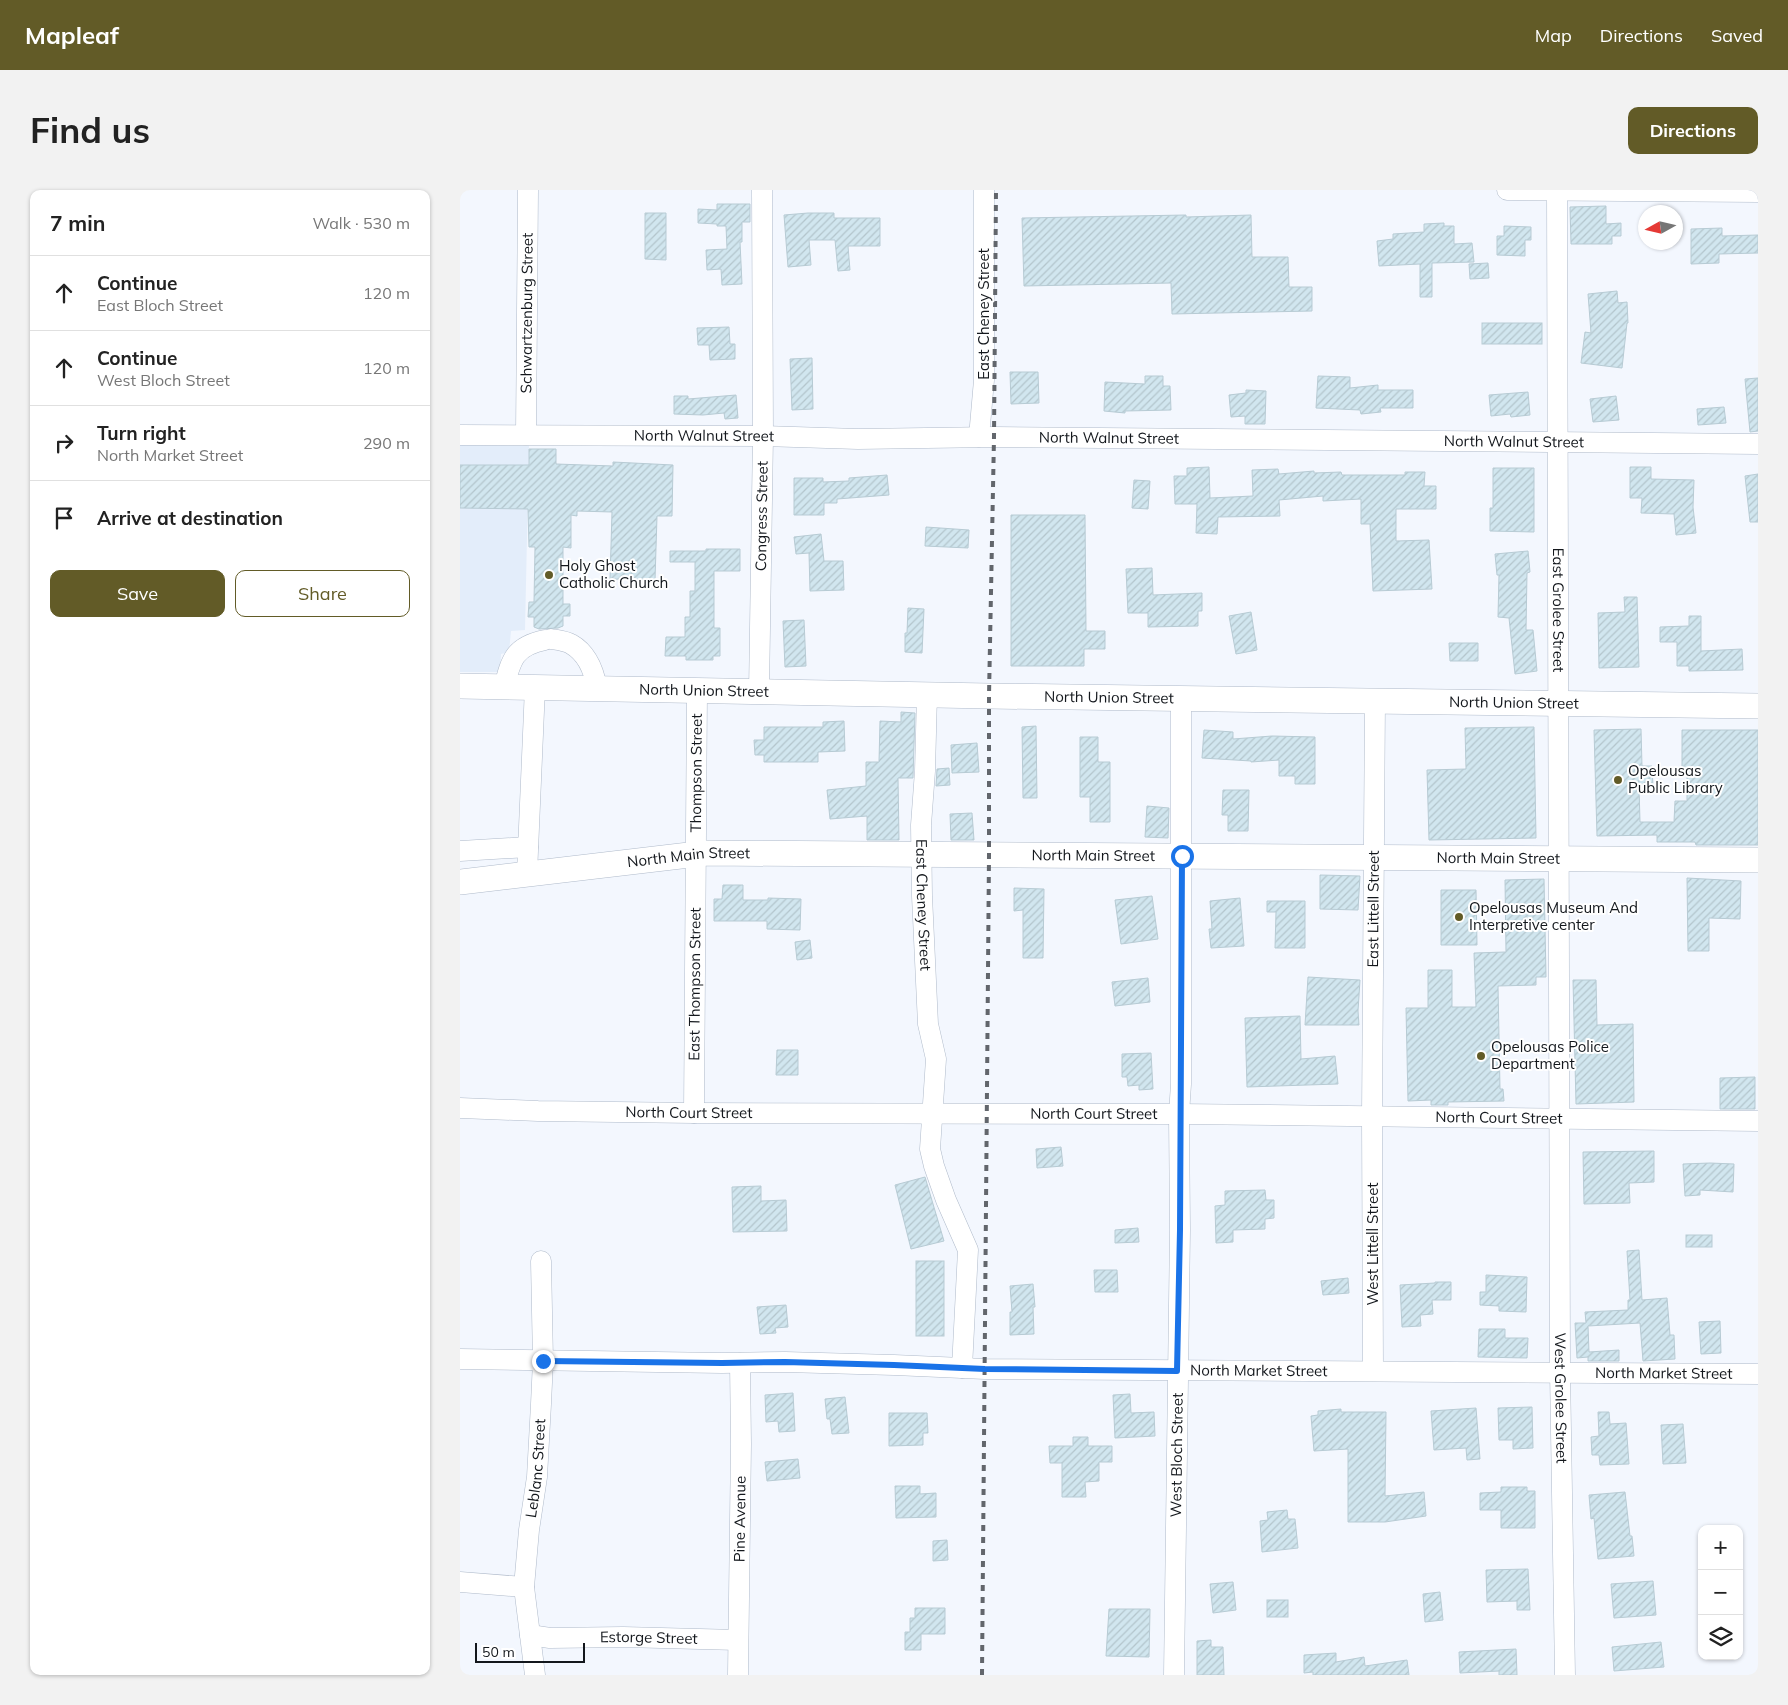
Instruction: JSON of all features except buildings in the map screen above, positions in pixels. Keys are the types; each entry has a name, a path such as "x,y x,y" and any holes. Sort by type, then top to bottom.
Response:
{"main road":[{"name":"North Union Street","path":"460,686 1758,706"},
{"name":"North Main Street","path":"460,882 695,855 760,852 1758,860"}],"street":[{"name":"Schwartzenburg Street","path":"526,435 528,190"},
{"name":"Congress Street","path":"759,692 763,436 762,190"},
{"name":"East Cheney Street","path":"979,437 984,380 984,190"},
{"path":"1507,190 1758,192"},
{"name":"East Grolee Street","path":"1556,190 1561,1120"},
{"name":"North Walnut Street","path":"460,435 763,436 858,439 979,437 1758,444"},
{"path":"504,687 516,653 532,642 548,639 570,643 584,655 594,671 597,688"},
{"path":"528,874 535,687"},
{"name":"Thompson Street","path":"695,855 697,691"},
{"name":"East Cheney Street","path":"927,694 925,771 921,825 928,1024 936,1058 930,1148 946,1200 968,1250 962,1368"},
{"name":"West Bloch Street","path":"1174,1675 1180,1230 1181,698"},
{"name":"East Littell Street","path":"1372,1116 1375,700"},
{"path":"460,851 528,847"},
{"name":"East Thompson Street","path":"694,1113 695,855"},
{"name":"North Court Street","path":"460,1108 694,1113 1179,1114 1758,1121"},
{"name":"West Littell Street","path":"1372,1116 1373,1371"},
{"name":"West Grolee Street","path":"1561,1120 1560,1371 1565,1675"},
{"name":"Leblanc Street","path":"535,1675 524,1586 529,1530 537,1477 543,1361 541,1261"},
{"name":"North Market Street","path":"460,1359 864,1364 962,1368 1177,1371 1560,1371 1758,1374"},
{"name":"Pine Avenue","path":"738,1675 741,1444 740,1363"},
{"path":"460,1582 524,1586"},
{"name":"Estorge Street","path":"530,1635 550,1638 623,1637 738,1640"}],"shaded area":[{"path":"460,445 529,445 525,630 511,631 509,652 501,654 500,672 460,672"}],"railway":[{"path":"982,1675 989,696 996,190"}],"place":[{"name":"Holy Ghost Catholic Church","path":"549,575"},
{"name":"Opelousas Public Library","path":"1618,780"},
{"name":"Opelousas Museum And Interpretive center","path":"1459,917"},
{"name":"Opelousas Police Department","path":"1481,1056"}],"route":[{"path":"543,1361 785,1362 985,1369 1177,1371 1180,1230 1179,1114 1181,1084 1182,856"}]}
